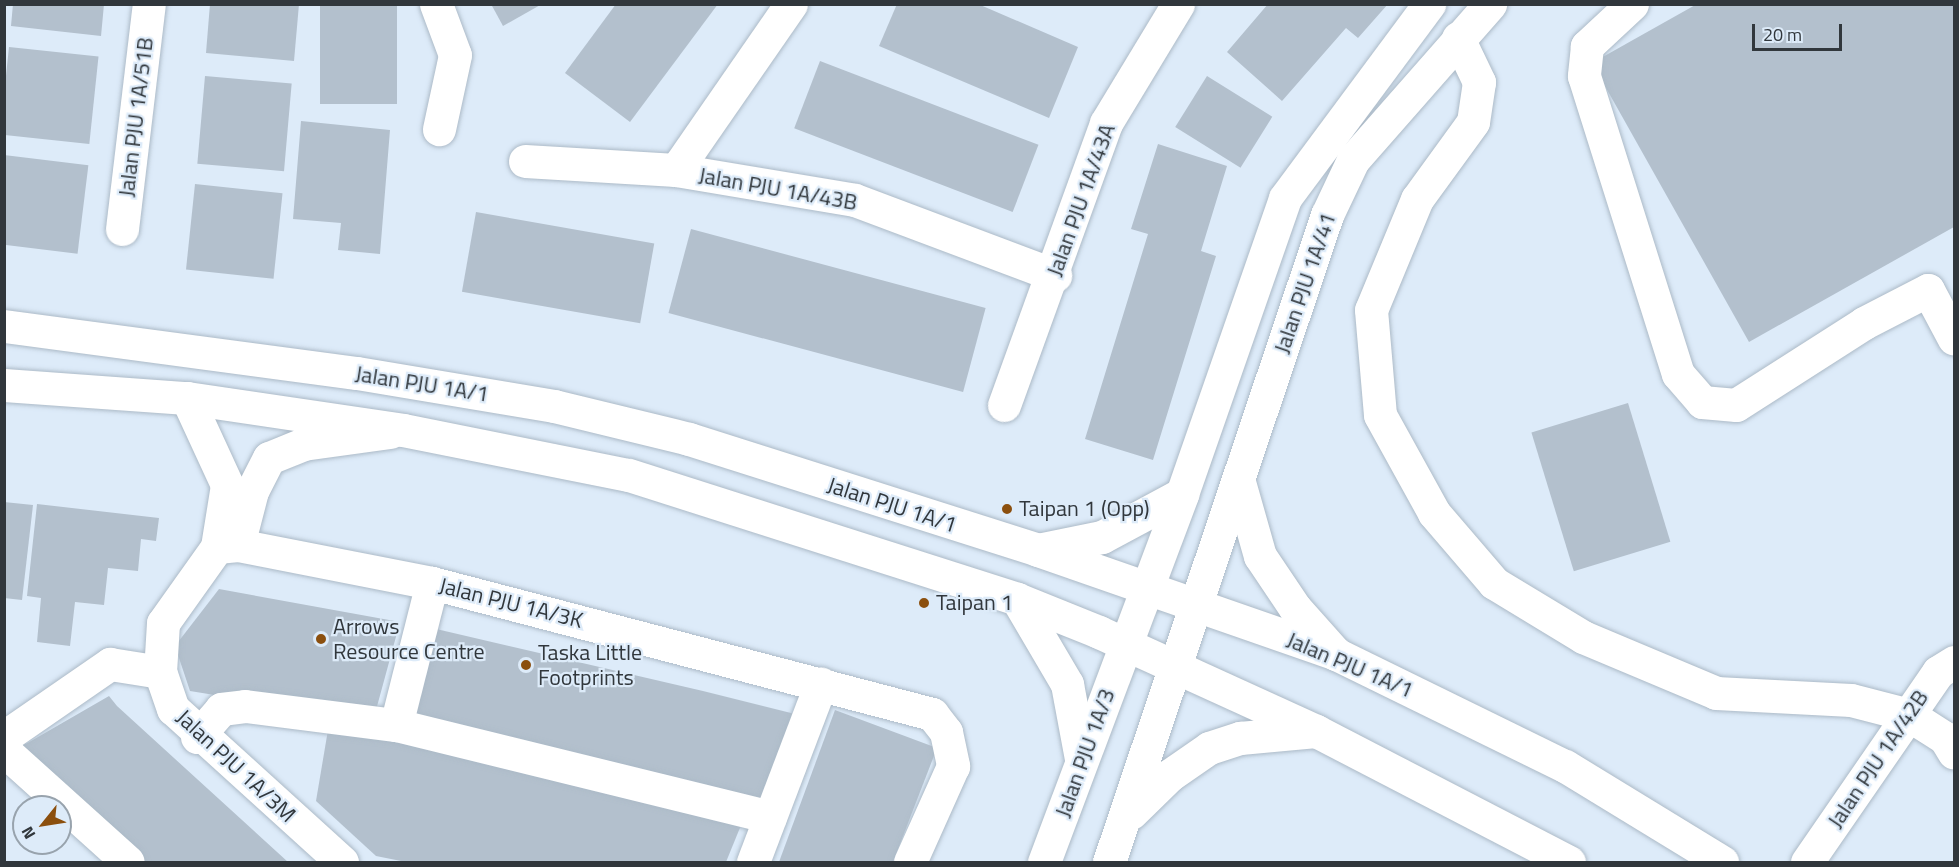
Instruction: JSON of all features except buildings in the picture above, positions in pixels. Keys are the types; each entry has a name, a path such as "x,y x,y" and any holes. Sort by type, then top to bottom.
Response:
{"street":[{"name":"Jalan PJU 1A/51B","path":"123,229 149,4"},
{"path":"436,4 455,55 439,129"},
{"path":"676,170 791,4"},
{"name":"Jalan PJU 1A/41","path":"1145,587 1182,494 1285,198 1429,4"},
{"name":"Jalan PJU 1A/41","path":"1174,666 1192,604 1239,482 1327,215 1353,160 1490,4"},
{"path":"1632,4 1587,46 1584,76 1678,374 1702,402 1736,405 1864,323 1928,290 1954,339"},
{"name":"Jalan PJU 1A/43A","path":"1004,405 1055,275 1106,123 1165,8"},
{"path":"1458,38 1479,82 1473,122 1417,199 1371,310 1380,415 1434,513 1494,583 1583,637 1716,693 1851,700 1909,715 1945,738 1954,753"},
{"name":"Jalan PJU 1A/43B","path":"525,160 676,170 855,200 1055,275"},
{"name":"Jalan PJU 1A/1","path":"4,326 554,406 689,439 1038,550 1336,654 1565,766 1722,862"},
{"path":"4,385 187,398 403,430 629,476 1017,599 1125,643 1317,731 1569,862"},
{"path":"187,398 227,485 227,546"},
{"path":"227,546 269,458 303,444 403,430"},
{"path":"1239,482 1260,556 1295,609 1336,654"},
{"path":"1038,550 1102,537 1182,494"},
{"name":"Jalan PJU 1A/3K","path":"227,546 432,583 932,714 946,732 953,766 910,862"},
{"name":"Jalan PJU 1A/3M","path":"227,546 163,623 160,672 172,709 197,737 342,862"},
{"path":"396,725 432,583"},
{"name":"Jalan PJU 1A/3","path":"1044,862 1082,764 1145,587"},
{"path":"1017,599 1067,684 1082,764"},
{"name":"Jalan PJU 1A/42B","path":"1807,862 1938,672 1954,662"},
{"path":"4,737 110,664 160,672"},
{"path":"1109,862 1128,817 1174,666"},
{"path":"753,862 820,683"},
{"path":"197,737 220,709 245,706 396,725 770,817"},
{"path":"1128,817 1170,775 1209,748 1240,738 1317,731"},
{"path":"4,744 8,754 128,862"}],"place":[{"name":"Taipan 1 (Opp)","path":"1007,509"},
{"name":"Taipan 1","path":"924,603"},
{"name":"Arrows Resource Centre","path":"321,639"},
{"name":"Taska Little Footprints","path":"526,665"}]}
